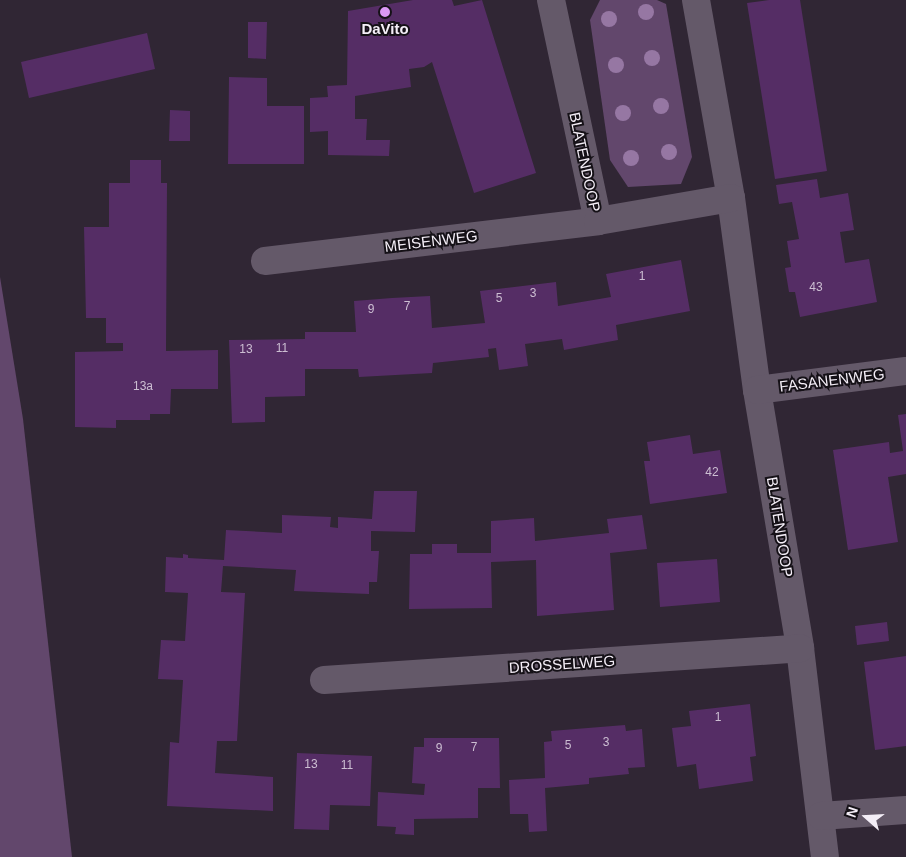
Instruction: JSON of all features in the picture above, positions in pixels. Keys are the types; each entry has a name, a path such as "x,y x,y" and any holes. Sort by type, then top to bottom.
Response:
{"street":[{"name":"BLATENDOOP","path":"551,0 598,221 731,198"},
{"name":"BLATENDOOP","path":"696,0 731,198 757,390 800,648 824,857"},
{"name":"MEISENWEG","path":"265,261 598,221"},
{"name":"FASANENWEG","path":"757,390 906,371"},
{"name":"DROSSELWEG","path":"324,680 800,648"},
{"path":"820,816 906,810"}],"shaded area":[{"path":"600,0 657,0 666,4 692,157 681,184 628,187 610,160 590,20"},
{"path":"0,277 23,419 72,857 0,857"}],"building":[{"path":"413,0 452,0 454,6 482,0 536,173 474,193 432,62 424,67 409,69 411,87 355,96 355,119 367,119 366,140 390,140 389,156 328,155 328,131 310,132 310,98 328,97 327,86 347,85 348,11"},
{"path":"769,0 800,0 827,171 775,179 747,3"},
{"path":"248,22 267,22 266,59 248,58"},
{"path":"147,33 155,69 29,98 21,62"},
{"path":"229,77 267,78 267,106 304,106 304,164 228,164"},
{"path":"170,110 190,111 190,141 169,141"},
{"path":"130,160 161,160 161,183 167,183 166,351 218,350 218,389 171,389 170,414 150,414 150,420 116,420 116,428 75,427 75,352 123,351 123,343 106,343 106,318 86,318 84,227 109,227 109,183 130,183"},
{"path":"817,179 820,198 848,193 854,230 840,232 845,263 869,259 877,302 800,317 795,292 789,292 785,268 791,267 787,241 799,239 792,202 779,204 776,185"},
{"path":"681,260 690,311 616,325 618,340 564,350 562,339 525,344 528,366 499,370 496,348 488,349 489,357 433,363 432,373 359,377 358,369 305,369 305,396 265,397 265,422 232,423 229,340 305,339 305,332 356,332 354,301 392,298 430,296 432,328 485,323 480,291 556,282 558,306 611,297 606,274"},
{"path":"906,414 906,474 888,477 898,542 848,550 833,450 889,442 890,453 903,451 898,415"},
{"path":"690,435 693,454 720,450 727,493 650,504 644,461 650,461 647,442"},
{"path":"374,491 417,491 415,532 371,531 371,551 379,551 377,582 369,582 369,594 294,591 296,570 223,566 221,592 245,593 237,741 217,741 215,773 273,777 273,811 167,806 170,742 179,743 183,680 158,679 161,640 185,641 188,593 165,592 166,557 183,558 183,554 188,555 188,558 224,560 226,530 282,533 282,515 331,517 330,527 338,528 338,517 372,519"},
{"path":"642,515 647,549 610,553 614,610 537,616 536,560 491,562 492,608 409,609 410,554 432,554 432,544 457,544 457,553 491,553 491,521 534,518 535,541 609,533 607,519"},
{"path":"717,559 720,602 660,607 657,563"},
{"path":"887,622 889,641 857,645 855,626"},
{"path":"906,656 906,746 875,750 864,662"},
{"path":"750,704 756,756 750,757 753,781 699,789 696,764 677,767 672,728 691,726 689,711"},
{"path":"625,725 626,731 642,729 645,767 628,768 629,774 589,778 589,784 545,788 547,831 529,832 528,814 510,814 509,780 545,778 544,742 552,741 551,731"},
{"path":"424,738 499,738 500,788 478,788 478,818 414,819 414,835 395,834 396,827 377,826 378,792 424,795 425,784 412,783 414,747 424,747"},
{"path":"297,753 372,756 370,806 330,805 329,830 294,829"}],"place":[{"name":"DaVito","path":"385,12"}]}
